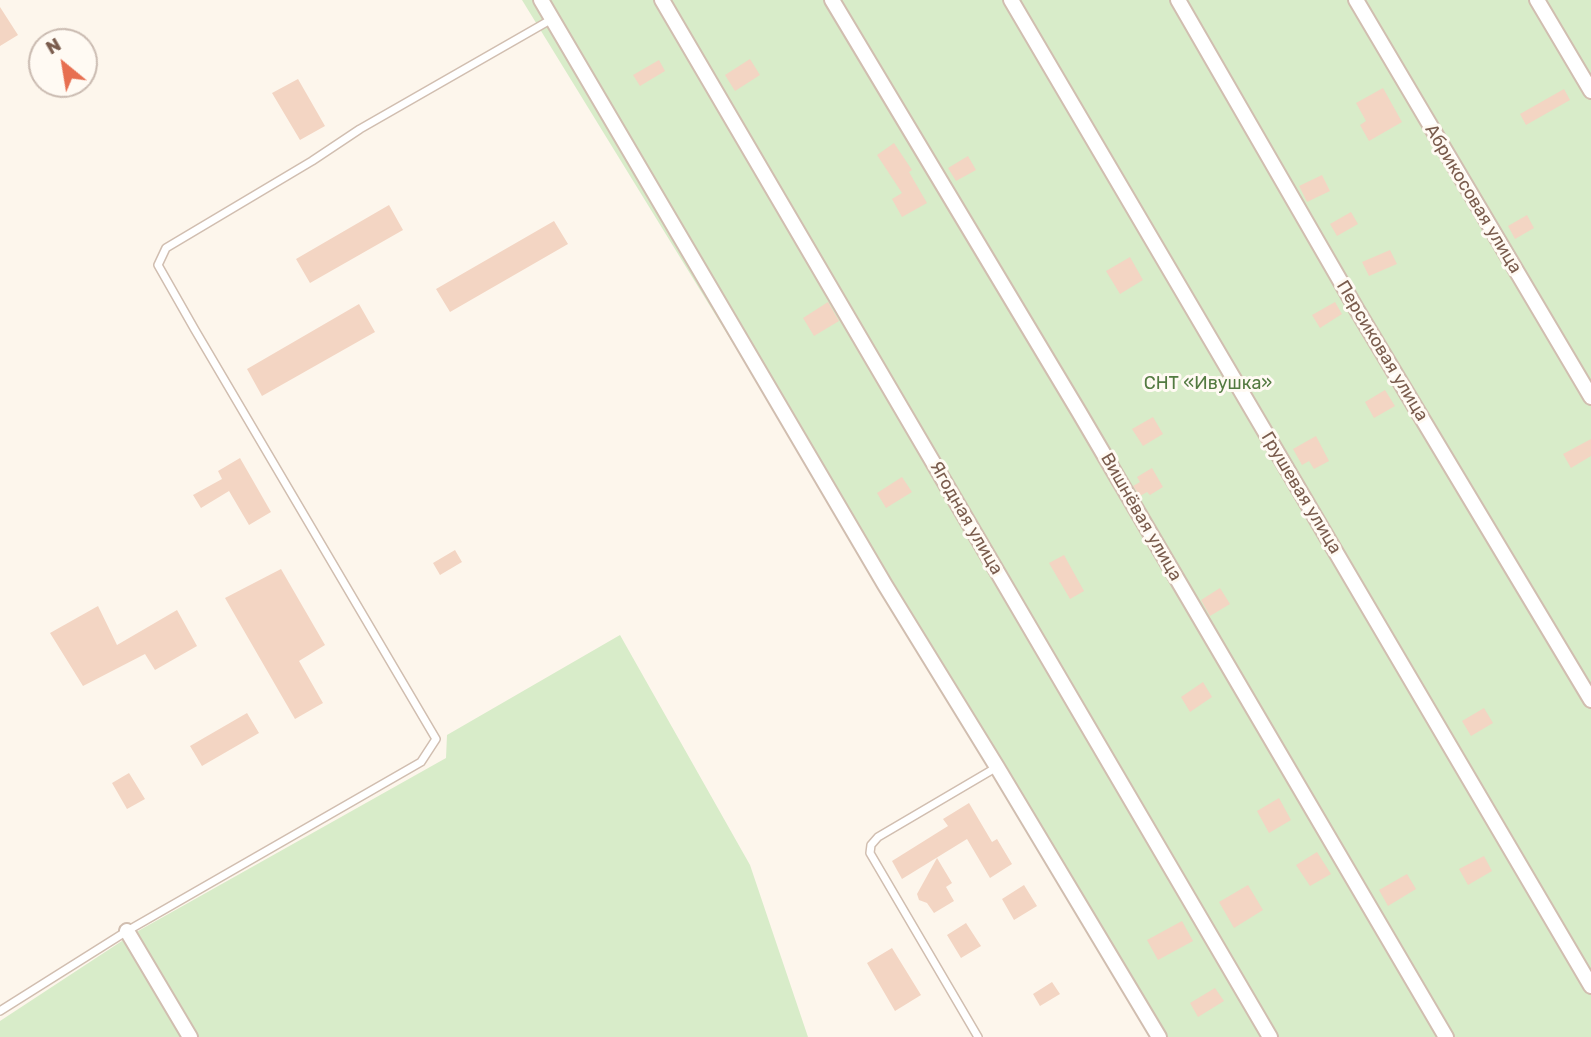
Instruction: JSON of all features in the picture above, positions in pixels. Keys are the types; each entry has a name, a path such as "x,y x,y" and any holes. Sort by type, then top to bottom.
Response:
{"street":[{"path":"541,0 885,585 1160,1037"},
{"name":"Ягодная улица","path":"662,0 1270,1037"},
{"name":"Вишнёвая улица","path":"832,0 1079,412 1446,1037"},
{"name":"Грушевая улица","path":"1011,0 1591,986"},
{"name":"Персиковая улица","path":"1178,0 1357,310 1591,700"},
{"name":"Абрикосовая улица","path":"1356,0 1591,397"},
{"path":"1537,0 1591,91"},
{"path":"127,931 190,1037"}],"lane":[{"path":"0,1011 127,931 421,762 436,739 195,330 159,265 160,257 166,248 323,155 360,129 552,19"},
{"path":"978,1037 870,853 871,845 878,837 997,767"}],"green space":[{"name":"СНТ «Ивушка»","path":"522,0 1591,0 1591,1037 1159,1037"},
{"path":"620,635 750,865 808,1037 0,1037 0,1021 131,935 446,758 447,735"}],"building":[{"path":"0,7 18,35 0,46"},
{"path":"750,59 760,75 735,91 725,75"},
{"path":"659,60 665,71 640,86 633,75"},
{"path":"298,79 325,126 300,140 272,93"},
{"path":"1383,88 1402,122 1369,141 1360,125 1366,121 1356,103"},
{"path":"1564,89 1570,100 1526,125 1520,114"},
{"path":"894,143 912,170 909,172 927,203 902,217 892,199 902,193 877,155"},
{"path":"968,156 976,170 956,181 948,168"},
{"path":"1322,175 1330,191 1307,202 1299,186"},
{"path":"389,205 403,230 310,283 296,259"},
{"path":"1351,212 1358,224 1337,236 1330,224"},
{"path":"1527,215 1534,228 1515,239 1508,226"},
{"path":"554,221 568,244 450,312 436,289"},
{"path":"1390,250 1397,264 1369,276 1362,262"},
{"path":"1130,257 1143,280 1120,294 1106,271"},
{"path":"828,302 839,321 814,336 803,318"},
{"path":"1335,302 1342,314 1320,328 1312,315"},
{"path":"359,304 375,332 262,396 247,369"},
{"path":"1385,390 1395,406 1374,418 1365,402"},
{"path":"1153,417 1163,434 1143,446 1132,429"},
{"path":"1316,436 1329,461 1314,469 1309,461 1302,465 1293,449"},
{"path":"1591,439 1591,456 1571,468 1563,454"},
{"path":"240,458 271,512 249,525 229,491 201,508 193,495 222,479 218,471"},
{"path":"1152,468 1163,487 1150,495 1147,492 1140,496 1133,486 1140,482 1137,477"},
{"path":"902,477 912,492 886,508 877,493"},
{"path":"455,550 462,562 440,575 433,563"},
{"path":"1064,555 1084,591 1070,599 1049,563"},
{"path":"281,569 325,645 299,661 323,703 295,719 225,598"},
{"path":"1220,588 1230,604 1210,616 1201,600"},
{"path":"98,606 117,645 177,610 197,646 155,670 145,654 83,686 50,633"},
{"path":"1203,682 1212,697 1190,712 1181,697"},
{"path":"1484,708 1493,723 1471,736 1462,721"},
{"path":"247,713 259,733 202,766 190,746"},
{"path":"129,773 145,799 127,809 112,783"},
{"path":"1279,798 1291,820 1269,833 1257,811"},
{"path":"969,803 992,842 997,839 1012,864 990,878 967,839 902,879 892,861 948,826 943,819"},
{"path":"1317,852 1331,874 1310,886 1296,865"},
{"path":"1484,856 1492,871 1468,885 1459,869"},
{"path":"937,858 952,883 946,887 954,901 934,913 927,903 919,900 917,894"},
{"path":"1407,874 1416,889 1388,906 1379,890"},
{"path":"1024,885 1037,906 1014,920 1002,899"},
{"path":"1248,885 1263,910 1234,928 1219,902"},
{"path":"1182,921 1193,941 1158,960 1147,940"},
{"path":"966,923 981,946 961,958 947,935"},
{"path":"892,948 921,995 895,1011 867,963"},
{"path":"1052,982 1060,994 1040,1006 1033,994"},
{"path":"1215,988 1224,1001 1198,1017 1190,1003"}]}
